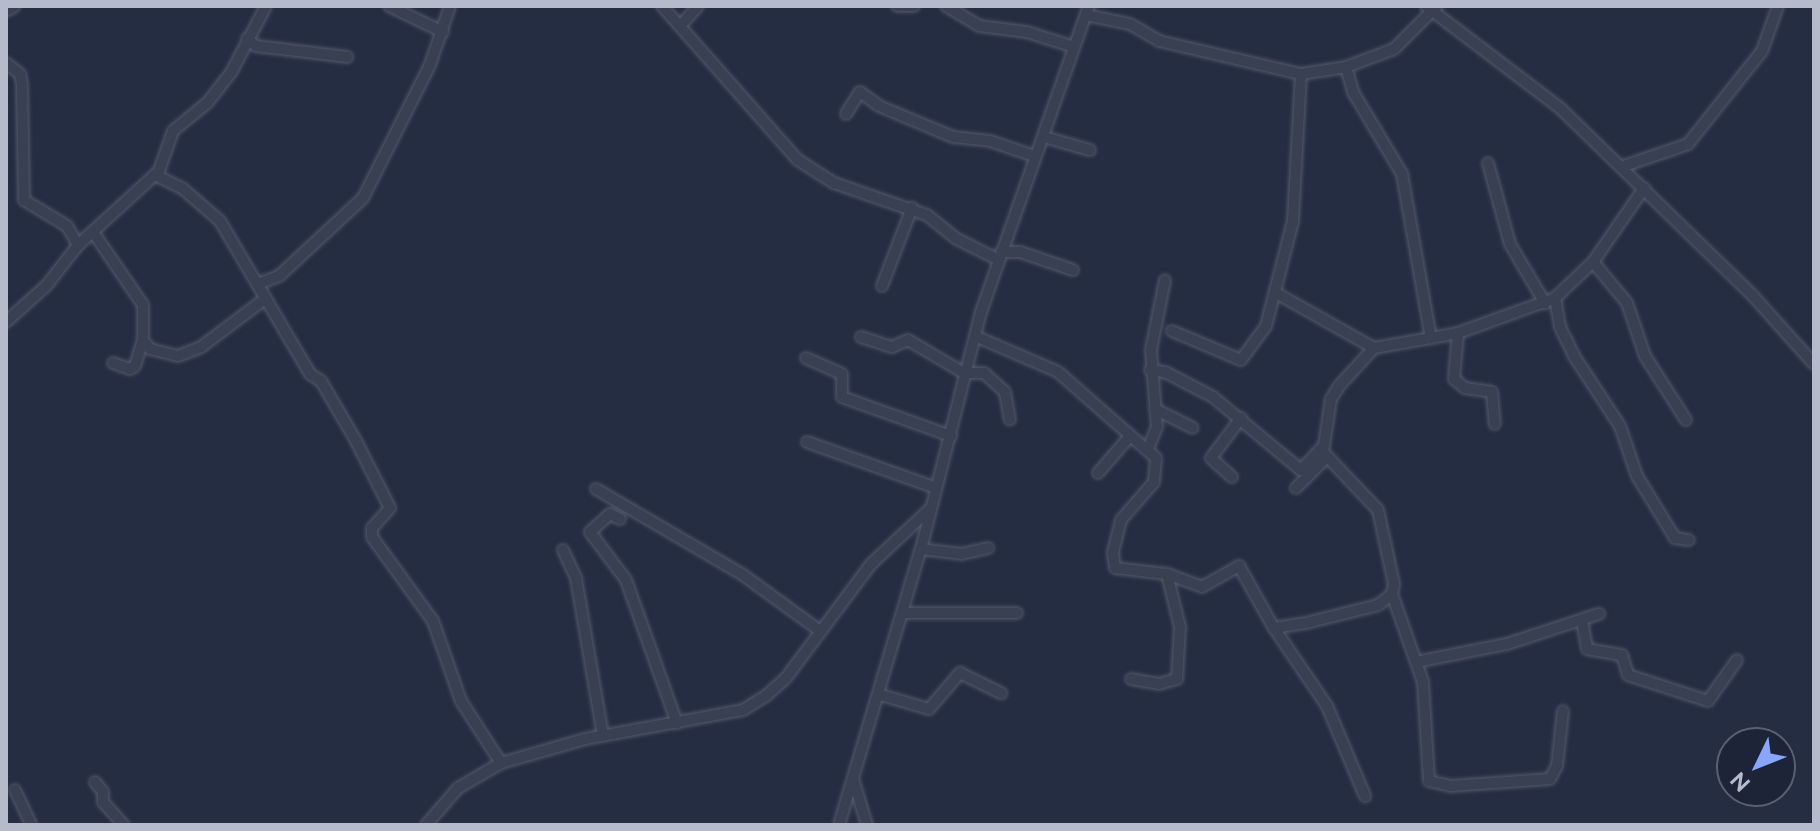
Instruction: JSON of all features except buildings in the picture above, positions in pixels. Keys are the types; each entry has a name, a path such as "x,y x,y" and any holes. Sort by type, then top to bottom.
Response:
{"street":[{"path":"6,11 15,6"},
{"path":"6,322 47,285 78,245 155,175 173,131 215,94 266,6"},
{"path":"389,6 443,32"},
{"path":"258,284 279,276 363,198 443,32 450,6"},
{"path":"662,6 798,160 834,183 912,208 1000,256 1020,252 1073,270"},
{"path":"681,25 698,6"},
{"path":"897,6 914,6"},
{"path":"946,6 979,26 1027,32 1071,46"},
{"path":"1621,167 1688,144 1762,51 1778,6"},
{"path":"839,825 881,695 975,336 1034,156 1044,137 1071,46 1088,11 1130,24 1159,41 1301,74 1346,67 1394,49 1431,8 1491,53 1644,188 1814,364"},
{"path":"247,39 256,46 347,57"},
{"path":"6,63 20,74 22,84 24,200 67,226 78,245"},
{"path":"1346,67 1353,92 1402,174 1431,338"},
{"path":"1172,331 1241,360 1266,326 1293,221 1301,74"},
{"path":"846,114 860,92 879,106 953,137 990,141 1034,156"},
{"path":"1044,137 1090,150"},
{"path":"1488,163 1510,244 1550,301 1587,383 1628,441 1637,476 1675,538 1689,540"},
{"path":"155,175 182,188 220,221 370,468 390,508 372,528 372,537 433,621 461,701 501,763"},
{"path":"1276,293 1374,348 1458,333 1550,301 1593,262 1644,188"},
{"path":"882,286 912,208"},
{"path":"93,232 143,305 143,340 130,369 113,363"},
{"path":"1593,262 1627,303 1645,356 1686,420"},
{"path":"1148,449 1157,427 1150,370 1165,280"},
{"path":"143,340 150,349 178,356 201,347 266,298"},
{"path":"1458,333 1454,379 1465,388 1492,392 1495,424"},
{"path":"975,336 1058,372 1156,458 1154,482 1121,520 1112,561 1123,572 1167,574 1202,587 1239,566 1274,628 1327,706 1365,796"},
{"path":"861,337 892,347 908,340 920,344 964,373 984,373 1000,384 1011,405 1010,420"},
{"path":"1150,370 1183,380 1241,418 1301,470 1319,455 1331,399 1374,348"},
{"path":"806,358 842,374 842,397 951,436"},
{"path":"1155,409 1193,428"},
{"path":"1232,477 1211,458 1241,418"},
{"path":"1098,473 1114,461 1130,436"},
{"path":"807,442 936,488"},
{"path":"1324,443 1326,458 1378,510 1383,551 1392,570 1392,594 1416,662 1428,721 1429,781 1451,786 1550,779 1557,766 1563,711"},
{"path":"1296,488 1326,458"},
{"path":"596,489 743,575 820,631"},
{"path":"426,825 458,788 501,763 603,736 743,710 767,695 871,564 929,510"},
{"path":"620,519 610,514 590,532 626,580 677,723"},
{"path":"921,549 962,554 988,548"},
{"path":"563,550 576,578 603,736"},
{"path":"1131,679 1159,684 1177,679 1180,627 1167,574"},
{"path":"1274,628 1378,605 1392,594"},
{"path":"902,613 1017,613"},
{"path":"1416,662 1507,644 1599,614"},
{"path":"1582,620 1587,649 1622,655 1628,675 1708,701 1737,660"},
{"path":"881,695 929,709 960,673 1001,693"},
{"path":"95,782 103,802 124,825"},
{"path":"854,782 867,825"},
{"path":"15,790 31,825"}]}
